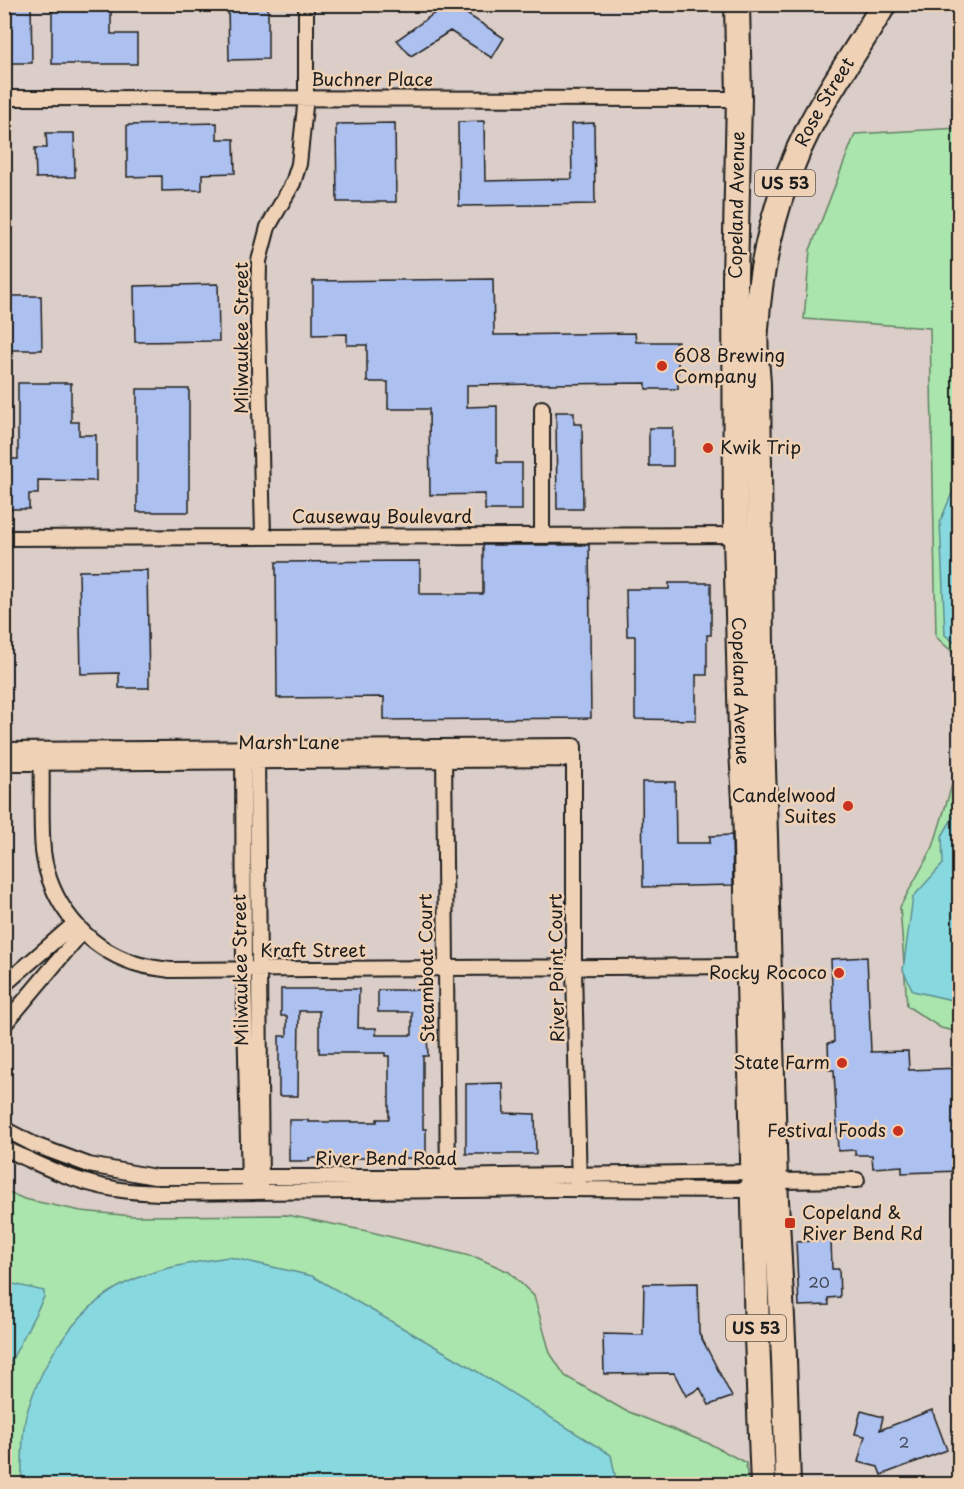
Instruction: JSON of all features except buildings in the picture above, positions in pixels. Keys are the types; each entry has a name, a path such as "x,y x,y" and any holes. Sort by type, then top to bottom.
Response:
{"highway":[{"name":"Copeland Avenue","path":"737,4 739,99 735,278 748,535 762,733 769,930 757,1338 763,1485"},
{"name":"Rose Street","path":"758,384 756,331 761,277 770,236 786,183 808,129 884,4"},
{"name":"Copeland Avenue","path":"758,384 748,535 741,734 748,966 761,1181 784,1358 788,1485"},
{"path":"746,846 753,861 757,919 760,926 769,930"}],"street":[{"name":"Milwaukee Street","path":"263,536 258,324 259,256 268,227 293,183 299,164 306,98 306,4"},
{"name":"Buchner Place","path":"4,98 739,99"},
{"path":"542,408 542,535"},
{"name":"Causeway Boulevard","path":"4,538 748,535"},
{"name":"Marsh Lane","path":"4,750 41,756 574,752"},
{"name":"River Point Court","path":"574,752 574,968 579,1189"},
{"name":"Steamboat Court","path":"444,753 448,1183"},
{"name":"Milwaukee Street","path":"250,755 258,969 255,1184"},
{"name":"Milwaukee Street","path":"250,755 244,970 255,1184"},
{"name":"Marsh Lane","path":"4,763 41,756"},
{"name":"Kraft Street","path":"41,756 44,854 49,876 59,900 78,928 109,952 134,964 170,970 748,966"},
{"path":"4,985 78,928"},
{"path":"4,1025 78,928"},
{"name":"River Bend Road","path":"4,1129 61,1156 120,1172 155,1177 255,1184 448,1183 579,1189 761,1181 858,1180"},
{"name":"River Bend Road","path":"4,1148 76,1180 115,1189 158,1193 255,1184"},
{"name":"River Bend Road","path":"448,1183 578,1174 761,1181"}],"green space":[{"path":"959,128 959,658 936,637 930,328 804,319 810,250 855,134"},
{"path":"959,762 959,1032 941,1028 907,1006 900,907 933,847"},
{"path":"4,1190 24,1199 81,1211 133,1216 287,1215 367,1231 478,1258 509,1272 534,1296 550,1353 565,1376 624,1410 710,1444 746,1463 748,1484 5,1484"}],"water":[{"path":"959,476 960,646 945,635 940,522"},
{"path":"959,807 959,1006 956,1001 913,991 903,970 913,897 943,864 942,836"},
{"path":"229,1257 312,1276 462,1362 611,1455 615,1475 611,1484 21,1484 24,1424 33,1395 53,1354 80,1318 115,1289 135,1279 169,1268"},
{"path":"5,1282 44,1291 44,1297 5,1373"}],"place":[{"name":"608 Brewing Company","path":"662,366"},
{"name":"Kwik Trip","path":"708,448"},
{"name":"Candelwood Suites","path":"848,806"},
{"name":"Rocky Rococo","path":"839,973"},
{"name":"State Farm","path":"842,1063"},
{"name":"Festival Foods","path":"898,1131"},
{"name":"Copeland & River Bend Rd","path":"790,1223"}]}
